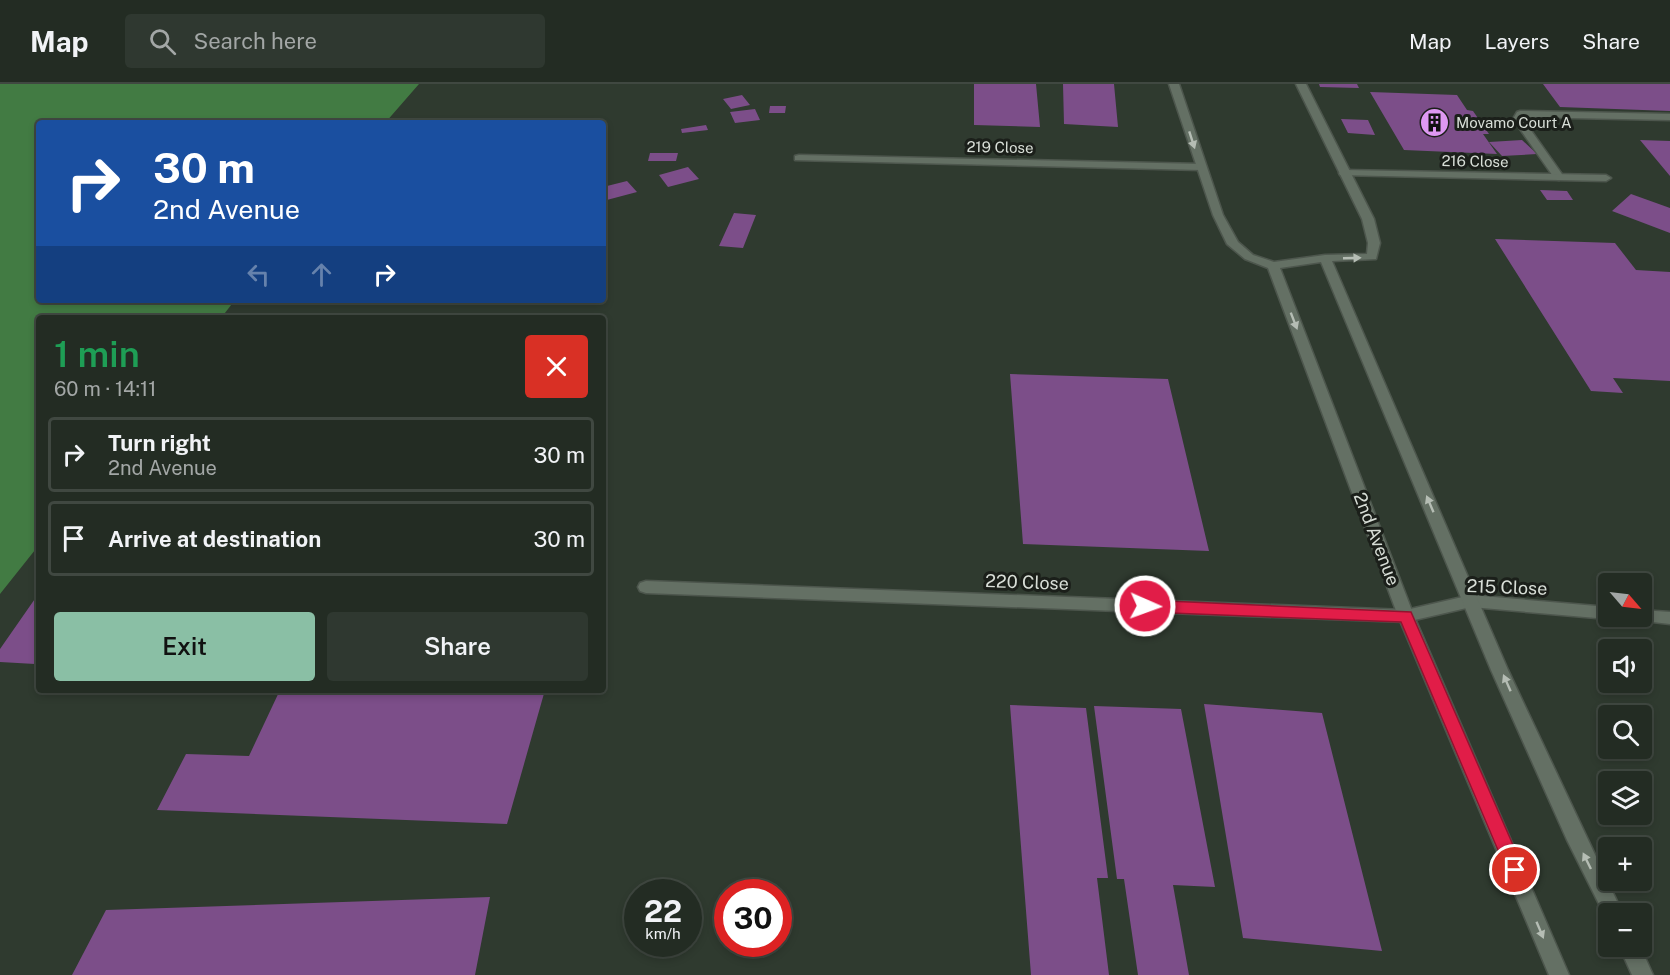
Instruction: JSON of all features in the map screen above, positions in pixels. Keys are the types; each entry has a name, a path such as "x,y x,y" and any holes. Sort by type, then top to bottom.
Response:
{"street":[{"path":"1174,84 1218,215 1233,244 1249,257 1273,266 1325,258 1372,257 1374,243 1368,219 1301,84"},
{"path":"1559,177 1518,119 1520,114 1670,117"},
{"name":"219 Close","path":"799,158 1201,167"},
{"name":"216 Close","path":"1344,173 1606,178"},
{"path":"1325,258 1471,601 1576,840 1608,903"},
{"name":"2nd Avenue","path":"1273,266 1406,616 1558,975"},
{"name":"220 Close","path":"646,587 1406,616"},
{"name":"215 Close","path":"1406,616 1471,601 1598,612"},
{"path":"1652,617 1670,618"},
{"path":"1634,957 1643,975"}],"shaded area":[{"path":"0,84 419,84 388,120 36,120 36,303 233,303 223,315 36,315 36,549 0,594"}],"building":[{"path":"974,84 1036,84 1040,127 974,125"},
{"path":"1063,84 1114,84 1118,127 1064,124"},
{"path":"1319,84 1357,84 1359,88 1320,87"},
{"path":"1543,84 1670,84 1670,111 1560,107"},
{"name":"Movamo Court A","path":"1370,92 1457,95 1467,110 1473,111 1489,134 1483,134 1497,154 1404,150"},
{"path":"742,95 750,105 731,109 723,99"},
{"path":"770,106 786,106 785,113 769,113"},
{"path":"755,109 760,120 735,123 730,112"},
{"path":"1341,119 1368,120 1375,135 1348,133"},
{"path":"706,125 708,130 682,133 681,129"},
{"path":"1522,140 1537,154 1502,156 1489,142"},
{"path":"1640,140 1670,141 1670,176"},
{"path":"650,153 678,153 676,161 648,161"},
{"path":"688,167 699,179 668,187 659,175"},
{"path":"627,181 637,192 606,200 606,186"},
{"path":"1540,190 1567,191 1573,200 1547,200"},
{"path":"1631,194 1670,208 1670,233 1612,211"},
{"path":"734,213 756,215 743,248 719,246"},
{"path":"1495,239 1615,243 1636,270 1670,272 1670,381 1613,378 1623,393 1591,391"},
{"path":"1010,374 1168,379 1209,551 1023,544"},
{"path":"36,597 35,664 0,662 0,649"},
{"path":"279,693 544,693 507,824 157,810 186,754 249,756"},
{"path":"1204,704 1322,713 1382,951 1243,938"},
{"path":"1010,705 1086,708 1108,878 1097,878 1109,975 1031,975"},
{"path":"1094,706 1181,709 1215,887 1173,885 1189,975 1138,975 1124,879 1117,879"},
{"path":"490,897 475,975 72,975 106,910"}],"place":[{"name":"Movamo Court A","path":"1435,122"}],"route":[{"path":"1145,606 1406,616 1515,870"}]}
